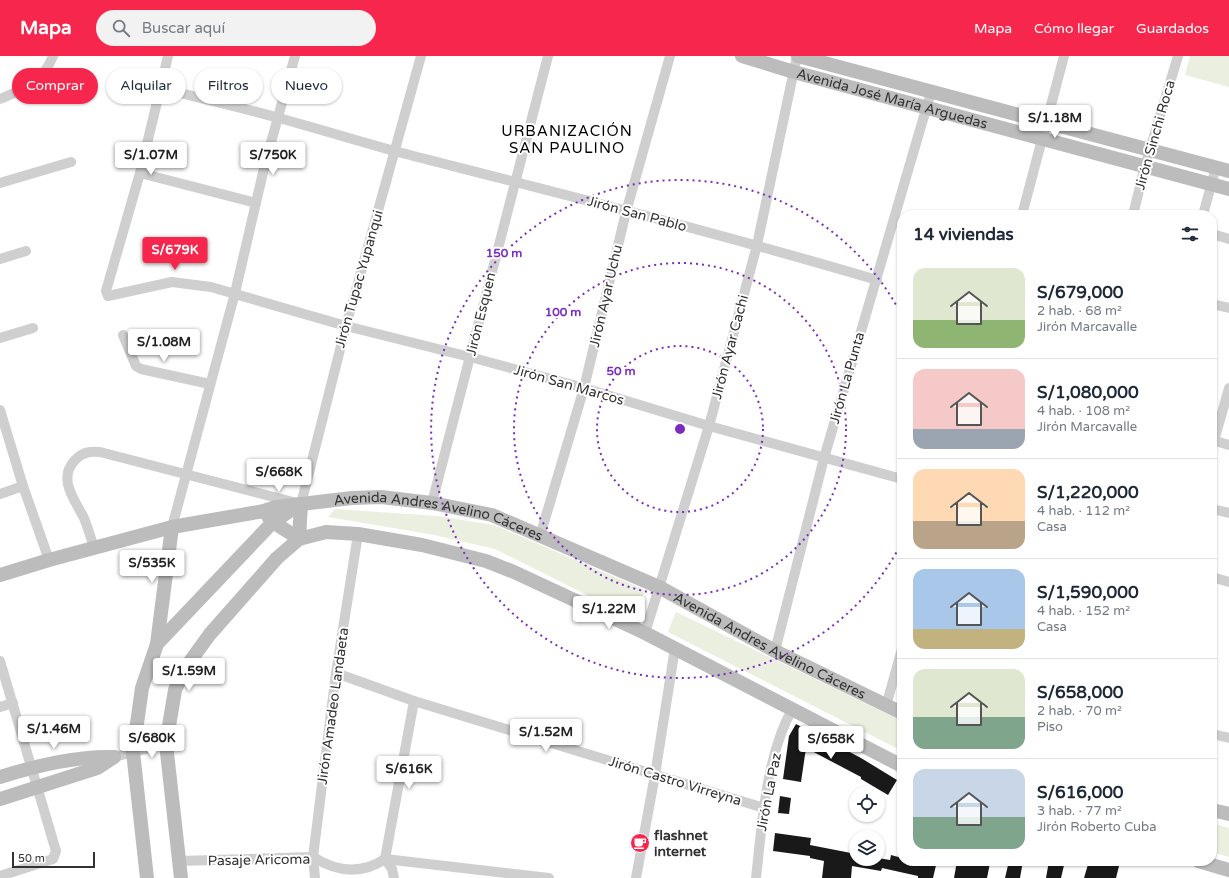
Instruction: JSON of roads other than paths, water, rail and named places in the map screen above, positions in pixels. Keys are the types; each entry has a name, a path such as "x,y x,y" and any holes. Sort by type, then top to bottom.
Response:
{"main road":[{"name":"Avenida José María Arguedas","path":"742,56 794,72 1229,189"},
{"name":"Avenida José María Arguedas","path":"798,56 1222,169"},
{"name":"Avenida Andres Avelino Cáceres","path":"147,878 132,752 142,688 157,644 272,523 301,504 352,498 381,497 432,503 492,515 659,587 775,651 897,711"},
{"path":"0,575 49,560 172,527 264,511 276,507 301,504 299,539"},
{"path":"264,511 272,523 282,527 299,539"},
{"path":"157,644 172,527"},
{"name":"Avenida Andres Avelino Cáceres","path":"181,878 166,744 175,690 186,667 210,634 277,558 299,539 326,532 358,534 422,545 486,562 514,572 646,633 897,763"},
{"path":"0,777 33,767 95,756 114,757"},
{"path":"0,799 98,768 114,757"},
{"path":"1217,811 1229,814"},
{"path":"1215,866 1229,870"}],"street":[{"path":"0,99 24,89 39,78 48,68 53,56"},
{"path":"165,68 168,56"},
{"path":"172,527 185,473 235,293 256,203 295,56"},
{"name":"Jirón Tupac Yupanqui","path":"301,504 346,326 396,151 421,56"},
{"name":"Jirón Esquen","path":"432,503 548,56"},
{"name":"Jirón Ayar Uchu","path":"540,536 584,388 626,212 670,56"},
{"name":"Jirón Ayar Cachi","path":"646,633 709,426 757,245 798,56"},
{"path":"1023,210 1044,139 1064,56"},
{"name":"Jirón Sinchi Roca","path":"1138,210 1146,166 1178,56"},
{"name":"Jirón La Punta","path":"775,651 824,458 877,280 930,92"},
{"name":"Jirón San Pablo","path":"186,94 278,117 396,151 757,245 877,280"},
{"path":"156,104 140,174 256,203"},
{"path":"0,183 72,162"},
{"path":"1204,210 1211,184 1222,169"},
{"name":"Jirón San Marcos","path":"140,174 106,294 110,296 172,282 211,287 346,326 470,357 584,388 709,426 897,478"},
{"path":"1217,235 1229,239"},
{"path":"0,258 26,251"},
{"path":"1217,305 1229,308"},
{"path":"0,338 33,328"},
{"path":"123,336 136,366 141,369 210,384"},
{"path":"1217,428 1229,388"},
{"path":"1,416 23,486 49,560"},
{"path":"1217,442 1229,445"},
{"path":"94,548 85,520 70,493 67,479 70,466 79,456 91,451 185,473 301,504"},
{"path":"0,494 23,486"},
{"path":"1217,510 1229,513"},
{"name":"Jirón Amadeo Landaeta","path":"315,878 313,856 336,673 358,534"},
{"path":"1217,578 1229,582"},
{"path":"636,878 655,775 675,648"},
{"path":"0,660 33,767 56,851 53,859 0,876"},
{"path":"886,706 897,667"},
{"name":"Jirón Castro Virreyna","path":"336,673 414,701 764,808"},
{"path":"394,878 392,869 385,859 414,701"},
{"path":"0,707 13,703"},
{"name":"Jirón La Paz","path":"756,878 764,808 780,733 793,708"},
{"path":"1217,735 1229,738"},
{"path":"114,757 166,744"},
{"name":"Pasaje Aricoma","path":"179,861 313,856 328,866 343,870 365,868 377,864 385,859"},
{"path":"385,859 549,878"}],"place":[{"name":"flashnet internet","path":"640,843"}],"district":[{"name":"URBANIZACIÓN SAN PAULINO","path":"567,140"}]}
